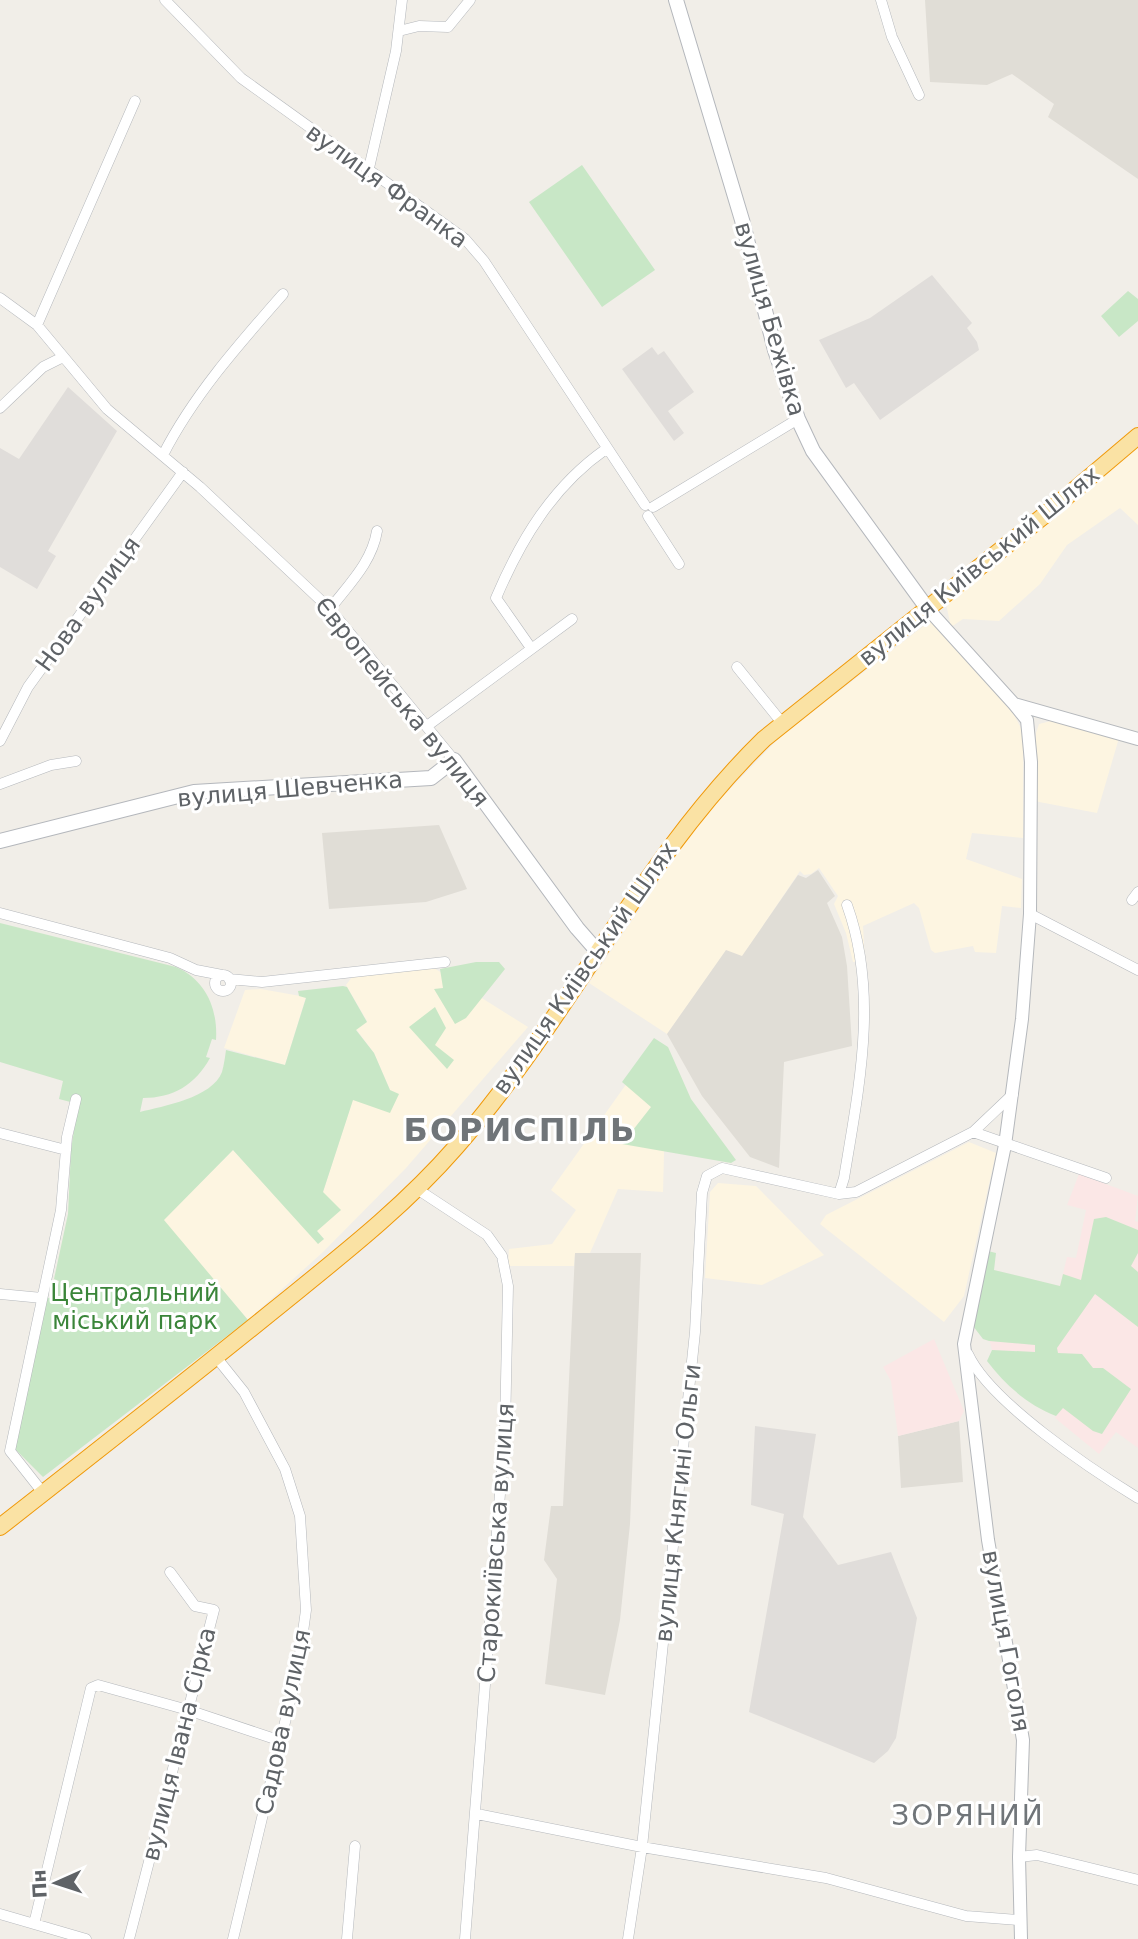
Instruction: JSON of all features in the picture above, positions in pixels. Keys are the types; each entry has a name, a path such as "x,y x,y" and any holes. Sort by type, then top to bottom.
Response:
{"highway":[{"name":"вулиця Київський Шлях","path":"0,1527 216,1357 362,1238 416,1189 478,1119 693,815 725,777 783,724 1138,436"}],"main road":[{"name":"вулиця Бежівка","path":"676,0 741,220 775,350 798,419 813,451 927,608"},
{"name":"Європейська вулиця","path":"454,760 576,928 598,952"},
{"name":"вулиця Шевченка","path":"0,841 194,792 431,778 454,760"}],"street":[{"name":"вулиця Франка","path":"165,0 241,78 279,108 369,168 465,239 484,261 606,449 649,509 679,564"},
{"path":"369,168 399,32 402,0"},
{"path":"399,32 419,26 448,27 470,0"},
{"path":"881,0 892,37 919,95"},
{"path":"37,325 135,101"},
{"path":"163,455 234,351 283,294"},
{"name":"Європейська вулиця","path":"0,298 37,325 107,409 183,472 330,609 454,760"},
{"path":"0,408 43,367 63,357"},
{"path":"649,509 798,419"},
{"path":"531,648 496,598 514,554 551,499 583,465 606,449"},
{"name":"Нова вулиця","path":"0,741 27,687 183,472"},
{"path":"330,609 365,564 374,548 377,531"},
{"name":"вулиця Гоголя","path":"927,608 1027,720 1030,742 1030,915 1019,1056 1005,1145 964,1344 988,1540 1023,1740 1018,1920 1021,1939"},
{"path":"427,726 572,619"},
{"path":"737,667 783,724"},
{"path":"1014,704 1138,739"},
{"path":"0,784 51,765 76,761"},
{"path":"847,905 859,949 865,1035 844,1178 839,1194 856,1192 973,1132 1013,1094"},
{"path":"0,913 170,958 196,970 227,980 244,982 445,962"},
{"path":"1030,915 1138,971"},
{"path":"196,970 223,992 227,980"},
{"path":"40,1496 40,1489 5,1451 61,1210 66,1150 76,1098"},
{"path":"973,1132 1106,1178"},
{"path":"0,1133 66,1150"},
{"name":"вулиця Княгині Ольги","path":"628,1939 642,1847 695,1332 702,1193 707,1177 722,1168 839,1194"},
{"name":"Старокиївська вулиця","path":"416,1189 487,1235 502,1256 508,1286 505,1430 466,1939"},
{"path":"0,1294 42,1298"},
{"path":"964,1344 977,1373 1002,1396 1084,1465 1138,1498"},
{"name":"Садова вулиця","path":"216,1357 244,1392 285,1469 300,1516 306,1610 299,1668 233,1939"},
{"name":"вулиця Івана Сірка","path":"129,1939 214,1610 195,1606 170,1572"},
{"path":"34,1924 91,1688 98,1685 188,1710 281,1741"},
{"path":"477,1814 642,1847 826,1878 966,1916 1018,1920"},
{"path":"346,1939 355,1846"},
{"path":"1019,1857 1037,1855 1138,1880"},
{"path":"0,1914 86,1939"}],"shaded area":[{"path":"925,0 1138,0 1138,179 1048,117 1054,104 1012,74 987,85 930,82"},
{"path":"932,275 972,323 967,328 979,350 880,420 854,383 846,388 819,340 870,318"},
{"path":"652,347 658,355 664,351 694,392 668,411 684,433 674,441 622,369"},
{"path":"68,387 117,431 48,551 56,556 37,589 0,567 0,448 19,459"},
{"path":"1138,439 1138,525 1120,508 1067,545 1040,584 999,621 963,619 951,627 946,604 954,595"},
{"path":"930,621 1011,709 1023,732 1023,838 972,833 966,859 1022,879 1021,908 1002,906 996,953 975,952 973,946 935,953 931,950 919,908 914,903 863,926 865,961 853,962 846,933 834,904 838,896 819,868 811,874 804,875 800,871 742,957 726,951 667,1034 589,983 702,818 781,736"},
{"path":"1051,721 1119,738 1097,813 1034,801 1036,733 1039,724"},
{"path":"439,825 467,889 426,902 329,909 322,833"},
{"path":"818,870 835,896 827,903 842,937 847,966 852,1046 784,1062 779,1168 750,1157 702,1096 667,1034 726,950 742,956 798,875 806,878"},
{"path":"434,968 528,1027 406,1168 323,1252 248,1320 163,1220 233,1150 318,1243 324,1239 317,1231 323,1192 353,1099 390,1090 374,1053 356,1029 367,1021 346,985 352,977"},
{"path":"261,989 306,997 285,1065 224,1048 245,990"},
{"path":"627,1083 665,1116 663,1192 618,1189 590,1253 575,1253 574,1266 508,1266 509,1249 552,1244 576,1210 551,1190"},
{"path":"969,1142 996,1153 964,1296 944,1322 820,1224 826,1215"},
{"path":"1079,1174 1138,1196 1135,1221 1138,1222 1138,1448 1116,1432 1099,1454 1055,1418 1062,1408 992,1350 983,1315 993,1270 1060,1286 1067,1257 1076,1258 1086,1210 1067,1205"},
{"path":"718,1183 756,1186 824,1255 762,1285 705,1278 710,1192"},
{"path":"575,1253 641,1253 630,1524 620,1620 605,1695 545,1684 557,1579 544,1560 551,1506 563,1506"},
{"path":"934,1339 964,1411 959,1421 898,1436 891,1381 883,1367"},
{"path":"959,1421 963,1482 901,1488 898,1436"},
{"path":"755,1426 816,1434 803,1517 838,1565 891,1552 917,1618 896,1738 888,1751 874,1763 749,1712 784,1514 751,1505"}],"green space":[{"path":"582,165 655,270 602,307 529,202"},
{"path":"1128,291 1138,299 1138,321 1119,337 1101,316"},
{"name":"Центральний міський парк","path":"0,923 176,967 202,988 215,1017 216,1040 212,1039 206,1057 210,1058 197,1076 182,1088 164,1096 143,1098 140,1112 186,1100 208,1088 217,1081 222,1072 226,1050 285,1065 306,998 299,996 298,991 343,986 347,987 367,1022 356,1030 374,1053 390,1090 399,1094 390,1113 353,1100 323,1192 341,1210 317,1231 324,1239 318,1244 233,1150 164,1220 248,1320 43,1477 15,1449 47,1298 55,1297 59,1281 54,1279 68,1214 71,1150 78,1104 59,1099 63,1081 0,1062"},
{"path":"476,962 499,962 505,969 466,1018 455,1024 434,989 443,988 440,969"},
{"path":"435,1007 446,1028 435,1045 454,1060 447,1069 409,1027"},
{"path":"654,1038 668,1047 691,1099 736,1160 731,1163 622,1144 651,1107 622,1082"},
{"path":"1106,1217 1138,1230 1138,1253 1131,1266 1138,1272 1138,1327 1095,1294 1057,1348 1058,1353 1082,1354 1093,1368 1103,1368 1131,1389 1102,1434 1093,1431 1063,1408 1056,1416 1036,1406 1009,1386 987,1361 992,1350 1035,1352 1035,1345 989,1341 983,1339 973,1326 988,1251 996,1253 994,1270 1060,1286 1063,1274 1081,1280 1094,1219"}],"district":[{"name":"БОРИСПІЛЬ","path":"520,1130"},
{"name":"ЗОРЯНИЙ","path":"968,1815"}]}
